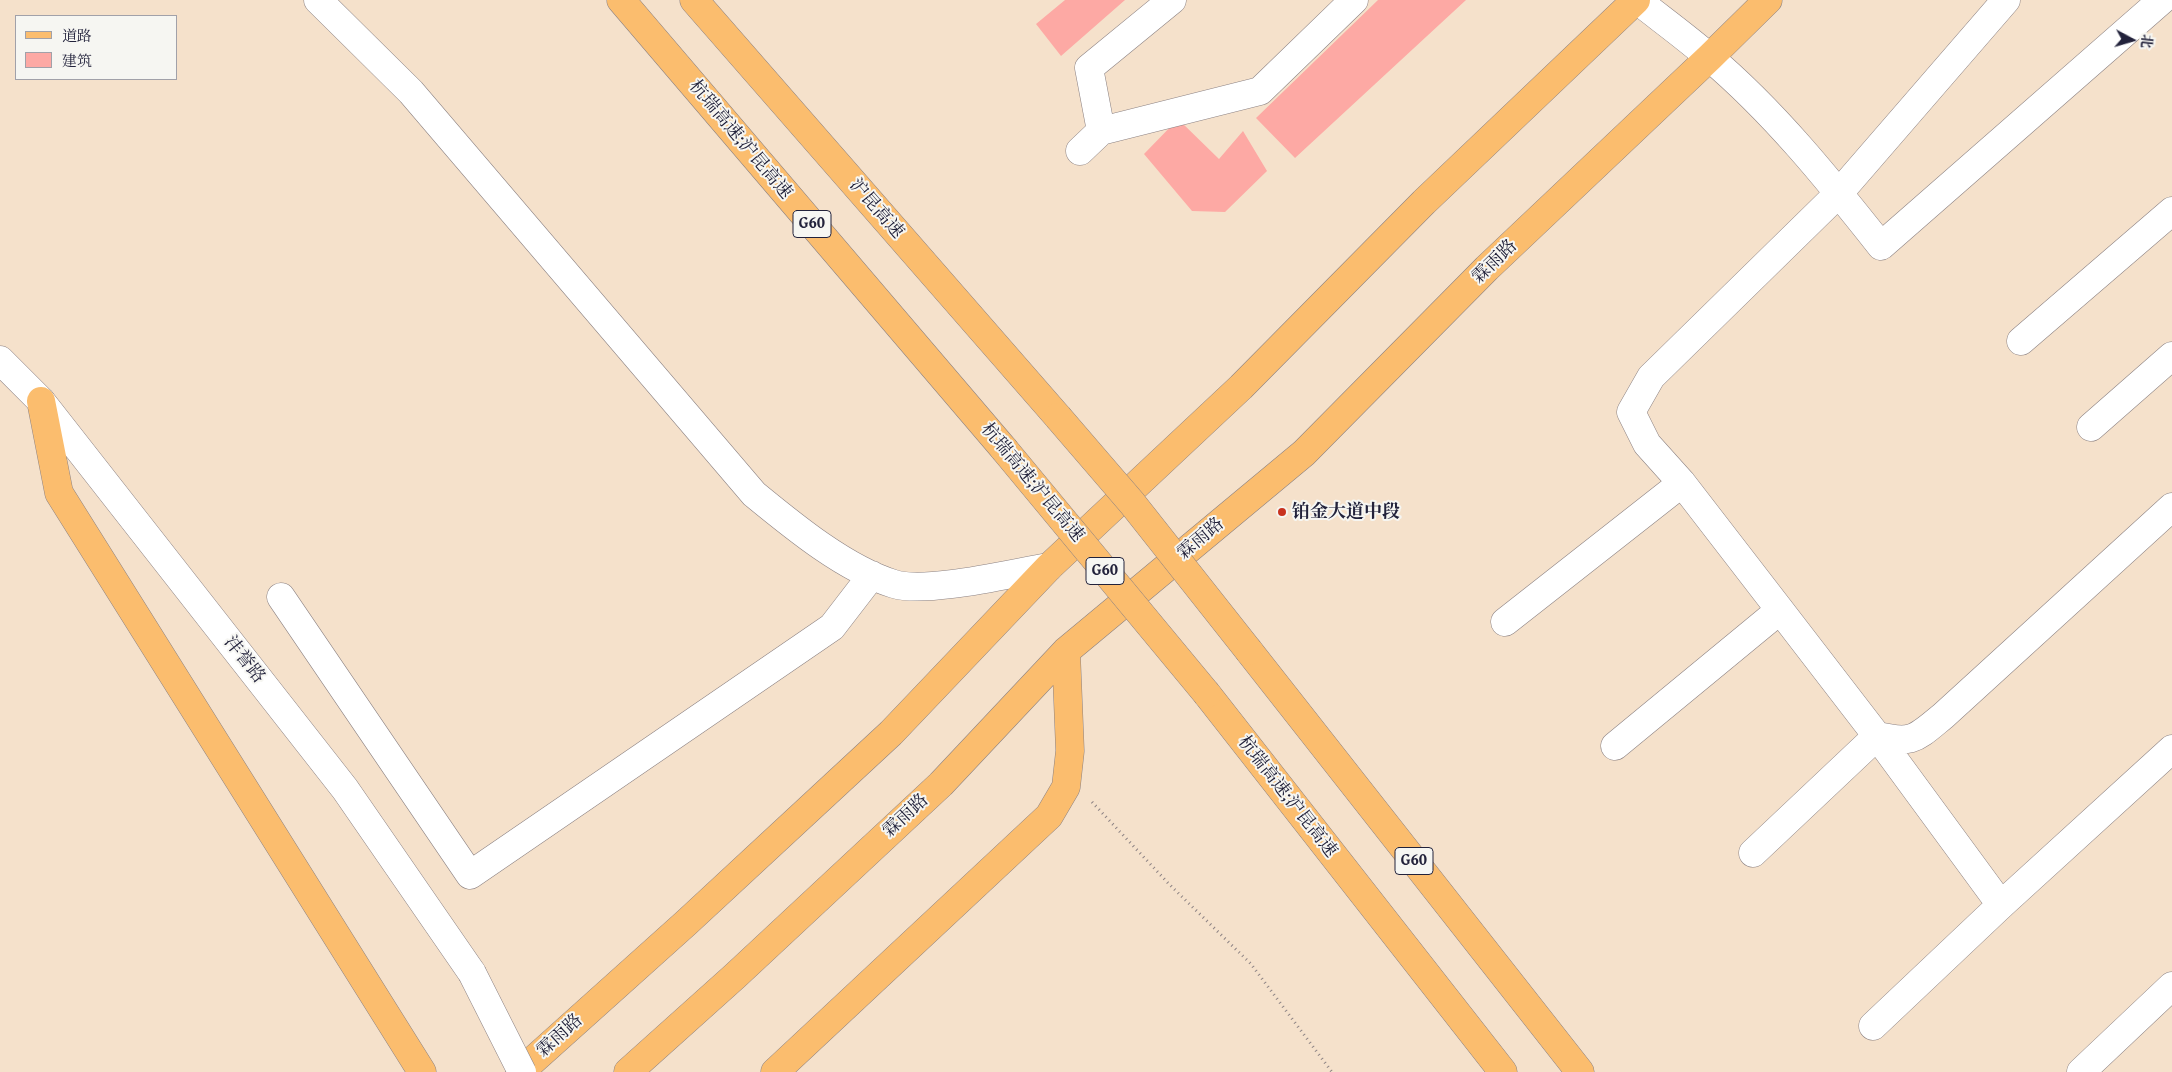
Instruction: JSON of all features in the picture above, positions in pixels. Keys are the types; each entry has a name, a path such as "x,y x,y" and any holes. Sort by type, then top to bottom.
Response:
{"main road":[{"name":"杭瑞高速;沪昆高速","path":"620,0 1004,449 1206,694 1503,1072"},
{"name":"沪昆高速","path":"694,0 1132,503 1580,1072"},
{"name":"霖雨路","path":"521,1072 686,923 891,733 1049,567 1241,387 1424,202 1637,0"},
{"name":"霖雨路","path":"628,1072 735,976 941,784 1066,651 1304,453 1487,268 1768,0"},
{"path":"41,401 59,493 422,1072"},
{"path":"775,1072 1049,816 1066,787 1070,751 1066,651"}],"street":[{"path":"318,0 411,92 754,494 799,531 861,570 896,585 931,586 1049,567"},
{"path":"1101,131 1089,68 1172,0"},
{"path":"1080,151 1101,131 1260,91 1354,0"},
{"path":"1637,0 1710,57 1784,130 1881,246 2162,0"},
{"path":"2001,905 1877,736 1682,483 1647,444 1631,412 1651,377 1838,193 2006,0"},
{"path":"2021,341 2172,211"},
{"path":"2091,427 2172,356"},
{"name":"沣誉路","path":"0,360 41,401 345,789 472,973 521,1072"},
{"path":"1505,622 1682,483"},
{"path":"1877,736 1903,741 1919,735 1958,703 2172,507"},
{"path":"281,597 470,875 832,627 872,575"},
{"path":"1615,746 1780,610"},
{"path":"1753,853 1877,736"},
{"path":"1873,1026 2001,905 2172,749"},
{"path":"2081,1072 2172,986"}],"path":[{"path":"1066,787 1088,798 1169,884 1251,964 1332,1072"}],"building":[{"path":"1065,0 1125,0 1061,56 1036,24"},
{"path":"1378,0 1466,0 1295,158 1256,118"},
{"path":"1178,119 1219,159 1243,131 1267,171 1225,212 1192,211 1144,154"}],"place":[{"name":"铂金大道中段","path":"1282,512"}]}
